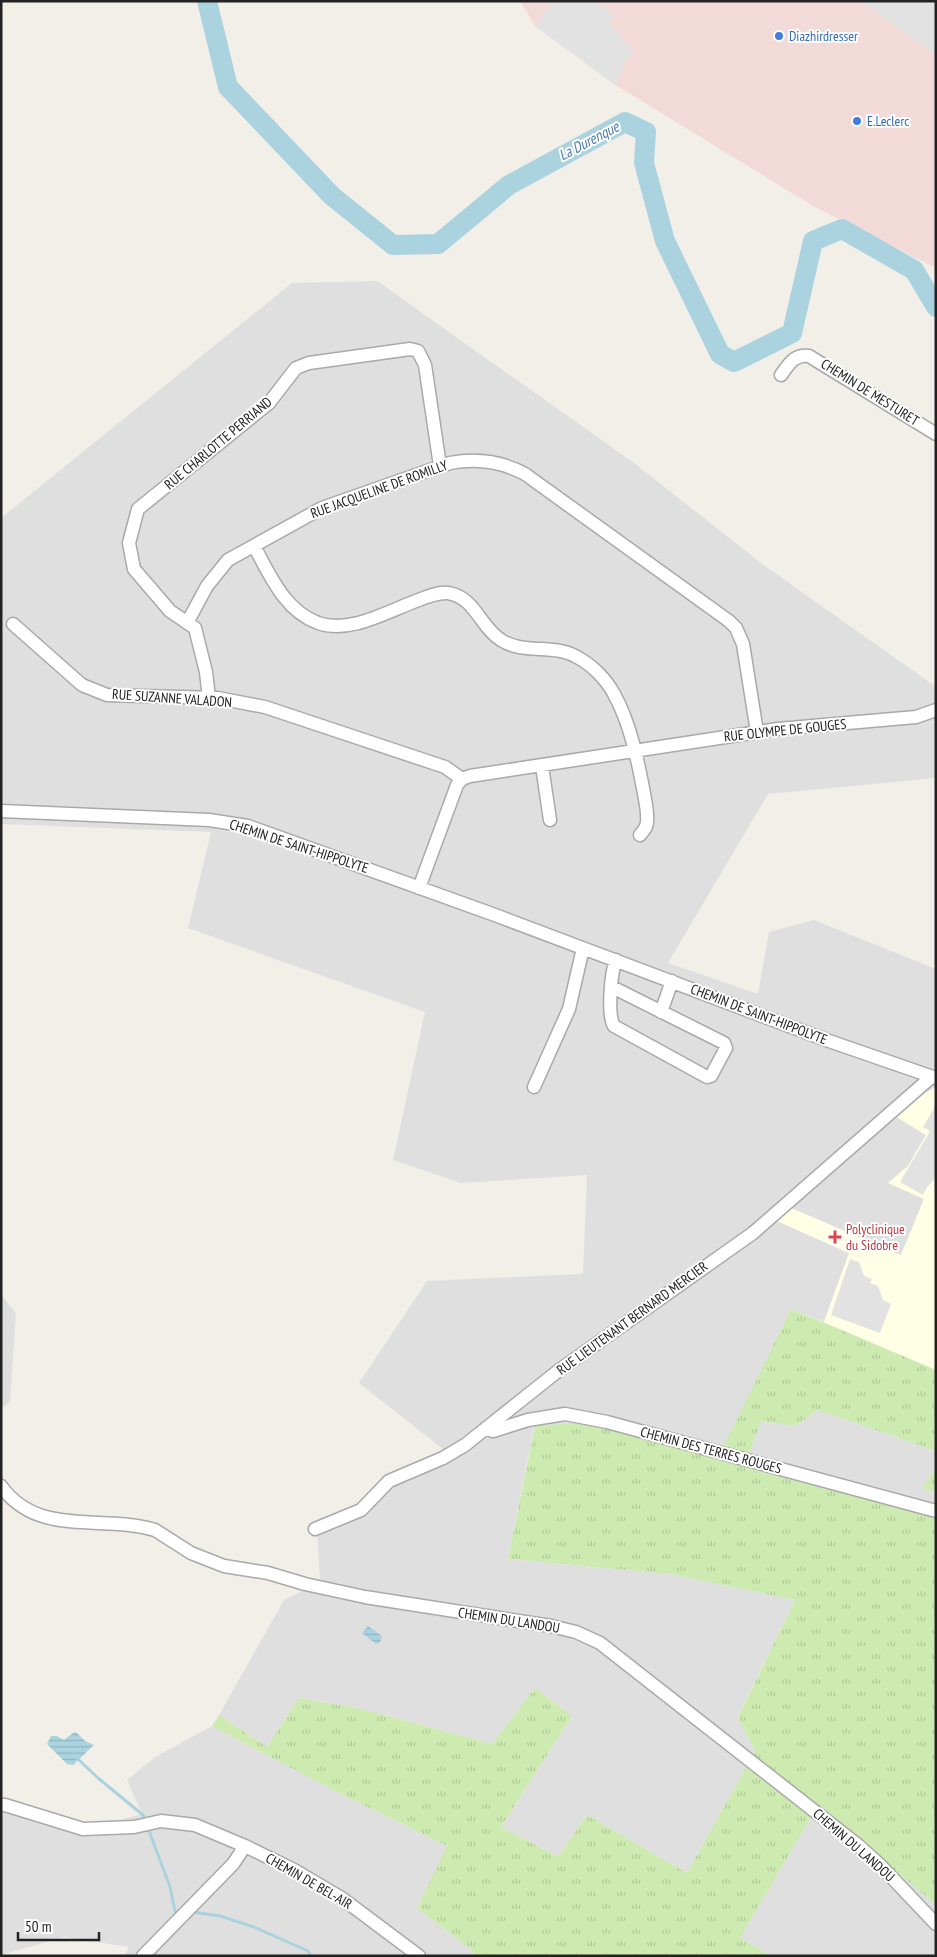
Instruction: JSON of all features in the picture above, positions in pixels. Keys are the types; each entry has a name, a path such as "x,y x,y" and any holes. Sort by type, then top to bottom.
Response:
{"street":[{"name":"RUE CHARLOTTE PERRIAND","path":"209,698 206,672 195,628 170,611 134,569 129,543 138,509 269,403 296,368 308,363 410,349 418,351 426,365 440,466"},
{"name":"CHEMIN DE MESTURET","path":"781,375 794,358 797,356 809,356 936,434"},
{"name":"RUE JACQUELINE DE ROMILLY","path":"187,623 207,586 228,560 322,508 440,466 460,461 482,460 504,464 525,474 722,614 736,628 743,644 757,732"},
{"path":"254,546 286,600 299,613 319,623 334,626 355,624 431,595 454,594 467,601 495,635 513,646 526,649 560,650 579,658 598,673 614,694 627,726 640,771 648,817 645,829 640,835"},
{"name":"RUE SUZANNE VALADON","path":"13,624 82,685 107,695 209,698 265,707 445,767 462,779"},
{"name":"RUE OLYMPE DE GOUGES","path":"462,779 470,776 757,732 916,717 936,710"},
{"path":"542,766 550,820"},
{"path":"419,888 458,785 462,779"},
{"name":"CHEMIN DE SAINT-HIPPOLYTE","path":"1,811 229,822 257,829 616,960 829,1041 933,1077"},
{"path":"534,1087 569,1009 583,948"},
{"path":"612,987 724,1043 726,1048 711,1076 707,1077 614,1026 610,1018 613,967 616,960"},
{"path":"658,1010 672,981"},
{"name":"RUE LIEUTENANT BERNARD MERCIER","path":"315,1529 356,1513 389,1481 449,1455 558,1371 753,1233 933,1077"},
{"name":"CHEMIN DES TERRES ROUGES","path":"486,1428 493,1431 528,1420 565,1414 616,1424 936,1511"},
{"name":"CHEMIN DU LANDOU","path":"1,1486 18,1504 35,1513 66,1521 125,1524 148,1528 155,1530 191,1552 218,1564 268,1573 306,1584 365,1597 551,1626 589,1637 610,1650 711,1731 747,1756 859,1846 880,1865 936,1924"},
{"name":"CHEMIN DE BEL-AIR","path":"1,1805 5,1804 82,1829 134,1827 161,1820 195,1825 245,1846 294,1870 343,1899 419,1956"},
{"path":"143,1956 233,1864 245,1846"}],"shaded area":[{"path":"520,1 936,1 936,268 813,206 614,84 535,26"},
{"path":"549,1 594,1 614,16 609,23 633,52 623,65 619,78 614,84 535,26 552,4"},
{"path":"861,1 936,1 936,56"},
{"path":"377,281 634,463 765,566 936,687 936,778 768,794 668,963 758,994 769,932 814,920 936,969 936,1087 932,1089 926,1135 908,1166 888,1183 924,1199 901,1256 791,1208 777,1221 849,1253 824,1322 791,1309 724,1448 534,1427 508,1559 670,1574 795,1600 738,1716 755,1751 687,1873 587,1815 558,1857 501,1827 572,1716 535,1688 492,1744 357,1708 299,1698 267,1747 219,1715 284,1600 320,1581 317,1529 371,1504 443,1449 359,1383 427,1281 583,1274 587,1175 461,1183 393,1160 425,1012 188,928 211,832 1,824 1,518 292,283"},
{"name":"Polyclinique du Sidobre","path":"936,1087 936,1370 824,1322 849,1253 777,1221 791,1208 901,1255 924,1199 888,1183 908,1166 926,1135 896,1117 925,1093"},
{"path":"936,1105 936,1178 927,1187 923,1195 900,1182 930,1131 923,1127"},
{"path":"850,1259 859,1262 864,1276 872,1279 870,1283 878,1286 883,1300 891,1304 880,1333 831,1315"},
{"path":"1,1294 16,1314 10,1402 1,1409"},
{"path":"818,1410 936,1451 936,1466 922,1489 936,1492 936,1514 758,1471 745,1465 761,1421 795,1426"},
{"path":"212,1726 331,1789 448,1846 417,1908 474,1952 473,1956 124,1956 129,1947 64,1937 1,1955 1,1797 97,1826 142,1814 127,1780 155,1757"},
{"path":"818,1805 936,1905 936,1956 772,1956 739,1938"}],"green space":[{"path":"791,1309 936,1370 936,1451 818,1410 795,1426 761,1421 745,1465 758,1471 936,1514 936,1905 818,1805 740,1938 772,1956 473,1956 474,1952 417,1908 447,1846 331,1789 212,1726 219,1715 267,1747 299,1698 357,1708 492,1744 535,1688 572,1716 501,1827 558,1857 587,1815 687,1873 755,1751 738,1717 795,1600 670,1574 508,1559 535,1426 575,1423 723,1448"},
{"path":"936,1466 936,1492 922,1489"}],"water":[{"path":"368,1626 382,1636 380,1642 376,1644 362,1633"},
{"path":"76,1732 85,1741 94,1745 73,1765 67,1764 47,1744 51,1736 57,1736 64,1740"}],"waterway":[{"name":"La Durenque","path":"207,1 228,87 332,196 393,245 438,244 509,185 625,122 646,132 644,163 665,241 720,354 734,362 792,333 813,241 842,229 914,270 936,307"},
{"path":"78,1759 143,1815 145,1819"},
{"path":"148,1828 170,1887 176,1916"},
{"path":"192,1912 220,1916 254,1927 308,1951 311,1956"}],"place":[{"name":"Diazhirdresser","path":"779,36"},
{"name":"E.Leclerc","path":"857,121"},
{"name":"Polyclinique du Sidobre","path":"835,1237"}]}
